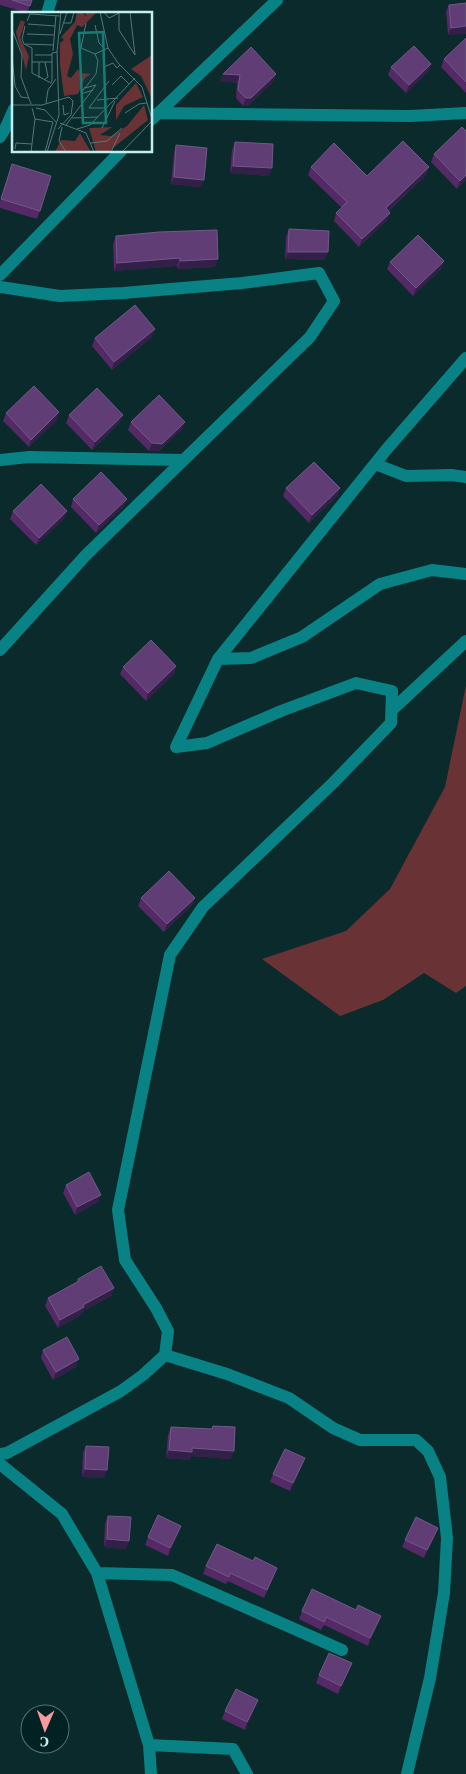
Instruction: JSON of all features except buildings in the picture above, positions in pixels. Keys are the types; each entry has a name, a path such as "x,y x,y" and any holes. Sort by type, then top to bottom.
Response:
{"street":[{"path":"47,12 51,0"},
{"path":"155,117 277,0"},
{"path":"155,117 410,116 466,113"},
{"path":"0,137 12,114"},
{"path":"0,275 119,152"},
{"path":"0,287 60,296 242,283 319,273 334,301 310,337 86,555 0,650"},
{"path":"0,1454 7,1453 121,1391 143,1375 165,1355 168,1331 125,1260 118,1210 170,955 203,907 333,783 391,723 392,691 356,683 281,711 207,744 176,747 218,659 375,464 466,358"},
{"path":"0,460 29,456 183,460"},
{"path":"375,464 406,476 451,475 466,477"},
{"path":"218,659 251,658 302,637 380,584 432,570 466,574"},
{"path":"392,710 466,641"},
{"path":"165,1355 227,1374 289,1398 332,1428 360,1440 416,1440 428,1450 440,1477 447,1538 444,1593 430,1678 407,1774"},
{"path":"0,1464 62,1514 97,1573 149,1745 151,1774"},
{"path":"97,1573 172,1575 342,1650"},
{"path":"149,1745 233,1749 247,1774"}],"shaded area":[{"path":"466,685 466,986 456,993 424,973 383,1000 340,1016 262,959 346,931 390,889 445,787"}]}
